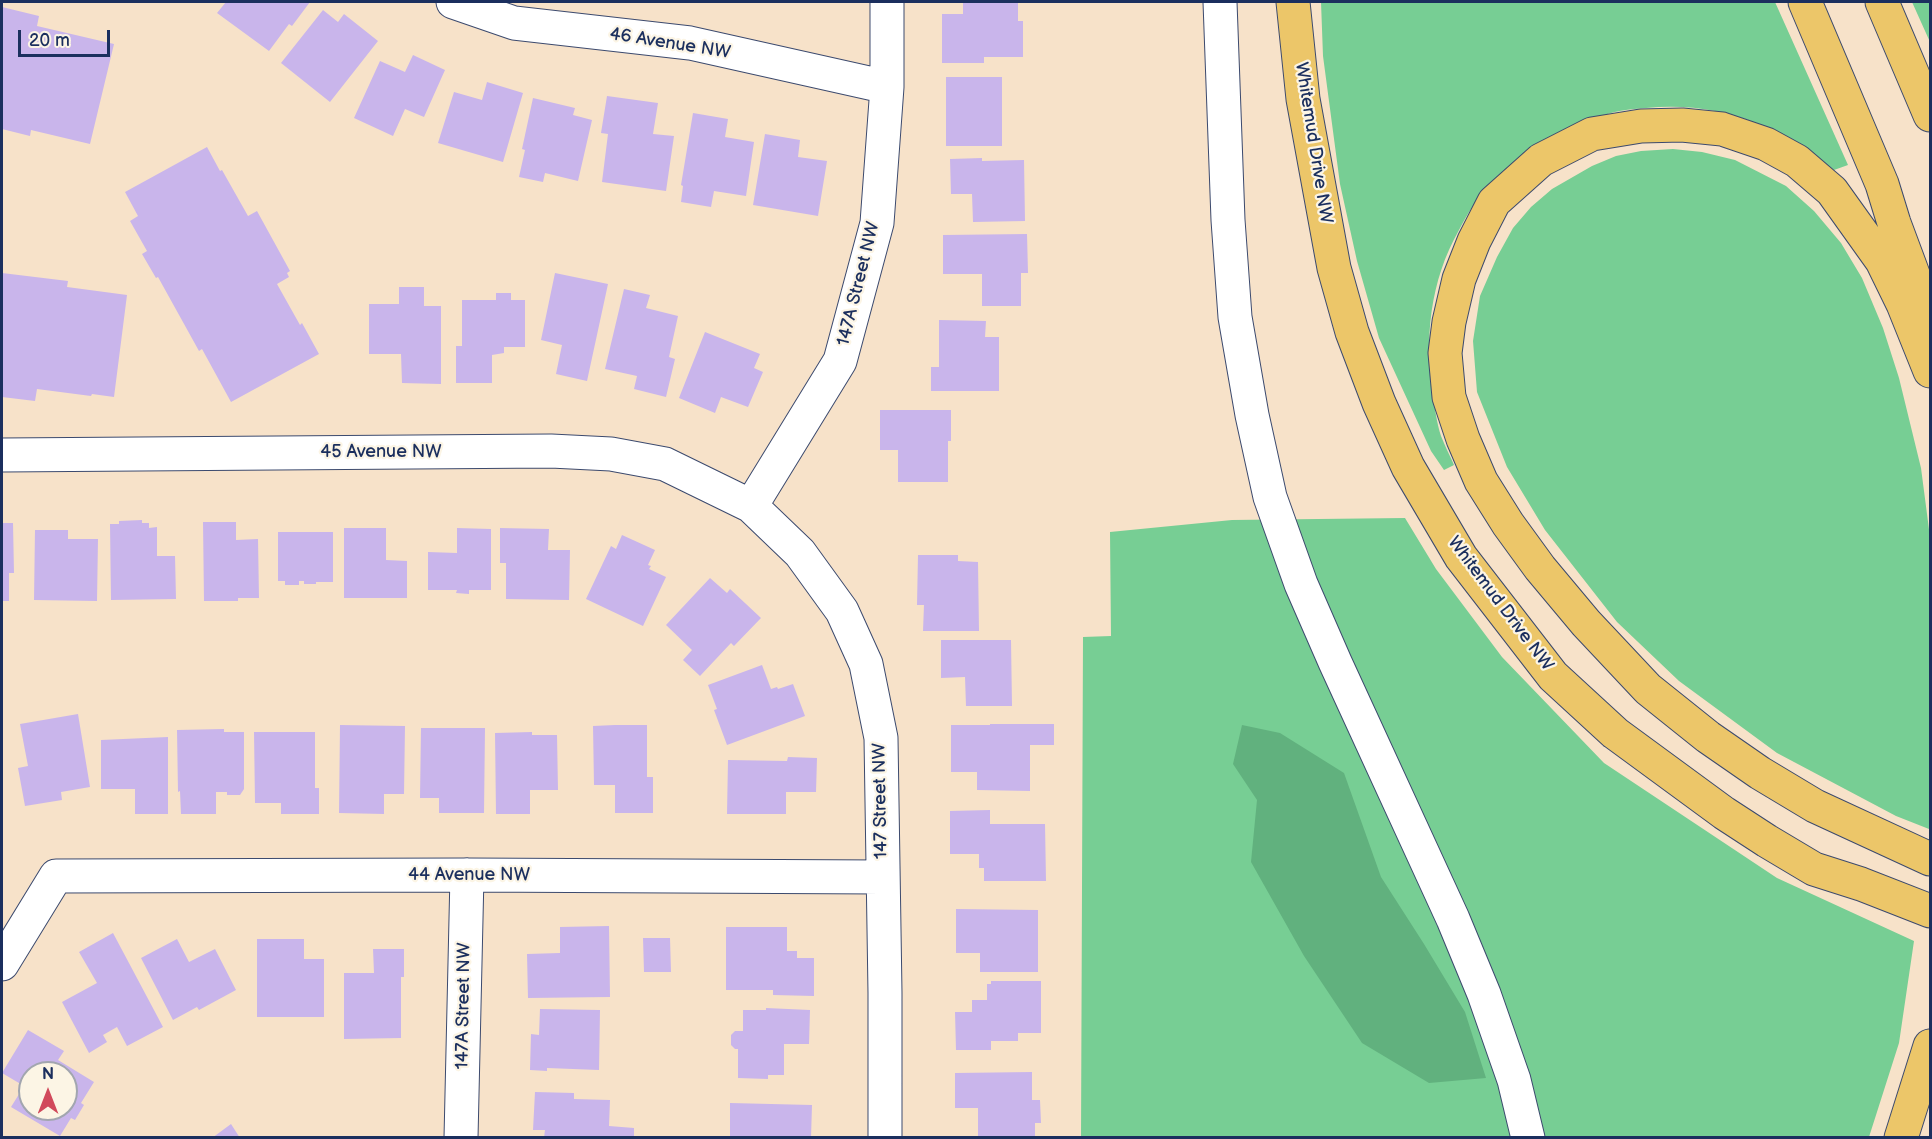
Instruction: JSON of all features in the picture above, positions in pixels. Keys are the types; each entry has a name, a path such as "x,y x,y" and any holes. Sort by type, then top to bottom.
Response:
{"highway":[{"name":"Whitemud Drive NW","path":"1293,2 1303,99 1334,268 1352,332 1379,403 1408,467 1461,557 1553,676 1615,733 1724,813 1814,869 1861,884 1930,911"},
{"path":"1805,2 1882,184 1923,301 1930,351"},
{"path":"1882,2 1930,114"},
{"path":"1930,371 1903,304 1882,261 1832,191 1797,161 1766,144 1722,129 1682,125 1641,126 1592,134 1542,160 1494,202 1474,241 1459,279 1449,322 1446,353 1449,397 1463,439 1481,481 1540,568 1586,623 1648,689 1708,737 1760,773 1815,806 1930,859"},
{"path":"1901,1137 1930,1046"}],"street":[{"name":"46 Avenue NW","path":"453,2 514,23 690,44 887,87"},
{"name":"147A Street NW","path":"751,506 840,361 876,223 887,87 887,2"},
{"path":"1220,2 1228,220 1235,317 1252,415 1270,496 1330,652 1448,908 1484,994 1514,1080 1528,1137"},
{"name":"45 Avenue NW","path":"2,455 551,451 611,453 665,464 751,506"},
{"name":"147 Street NW","path":"751,506 800,553 842,611 866,664 881,738 885,1137"},
{"name":"147A Street NW","path":"461,1137 467,875"},
{"name":"44 Avenue NW","path":"2,964 56,876 882,877"}],"green space":[{"path":"1321,2 1775,2 1848,165 1834,170 1791,140 1746,119 1698,108 1646,108 1615,112 1590,121 1496,181 1485,190 1473,206 1449,249 1441,269 1432,311 1429,353 1433,396 1440,431 1454,465 1444,470 1431,451 1379,338 1357,261 1340,184 1323,56"},
{"path":"1912,2 1930,2 1930,42"},
{"path":"1673,149 1702,152 1735,160 1786,186 1814,211 1841,243 1862,278 1883,328 1899,378 1921,468 1930,537 1929,829 1896,816 1777,753 1679,681 1617,622 1545,530 1507,467 1477,392 1473,341 1480,296 1513,228 1531,207 1552,189 1592,166 1616,156 1641,151"},
{"path":"1405,518 1436,569 1502,657 1604,763 1777,878 1914,941 1899,1043 1869,1137 1081,1138 1083,637 1111,636 1110,532 1232,520"},
{"path":"1242,725 1280,733 1344,773 1381,877 1465,1012 1486,1078 1429,1083 1362,1043 1304,956 1251,862 1257,800 1233,764"}],"building":[{"path":"226,2 310,2 292,26 289,24 269,51 217,13"},
{"path":"963,2 1018,2 1018,21 1023,21 1023,57 984,57 984,63 942,63 942,14 963,14"},
{"path":"2,7 39,16 37,26 114,44 90,144 31,130 30,136 2,129"},
{"path":"323,10 338,22 344,14 378,41 330,102 281,63"},
{"path":"413,55 445,70 424,117 405,109 393,136 354,118 380,61 405,72"},
{"path":"946,77 1002,77 1002,146 946,146"},
{"path":"487,82 523,93 503,162 438,143 454,92 482,100"},
{"path":"607,96 658,103 653,134 674,136 666,191 602,182 608,134 601,133"},
{"path":"533,98 575,108 573,115 592,120 578,181 545,173 543,182 519,177 525,150 522,149"},
{"path":"693,113 728,119 725,137 754,142 746,196 714,191 711,207 681,202 683,186 681,185"},
{"path":"765,134 800,140 798,157 827,161 818,216 753,205"},
{"path":"207,147 248,216 257,211 290,271 287,273 289,277 277,284 319,354 231,402 202,349 199,351 158,277 156,278 142,254 147,251 130,221 138,216 125,192"},
{"path":"982,158 982,161 1024,160 1025,221 973,222 972,194 951,194 950,159"},
{"path":"1027,234 1028,273 1021,273 1021,306 982,306 982,274 943,274 943,235"},
{"path":"2,273 68,281 67,287 127,295 114,397 37,389 35,401 2,397"},
{"path":"555,273 608,284 587,381 556,374 562,345 541,340"},
{"path":"399,287 424,287 424,306 441,306 441,384 402,383 401,354 369,354 369,304 399,304"},
{"path":"624,289 650,295 646,308 678,316 669,357 675,359 666,397 634,389 637,376 605,369"},
{"path":"496,293 511,293 511,300 525,300 525,347 504,347 504,353 492,355 492,383 456,383 456,346 462,346 462,300 496,300"},
{"path":"939,320 986,321 985,337 999,337 999,391 931,391 931,367 939,367"},
{"path":"705,332 760,354 754,368 763,372 748,407 721,397 715,413 679,398"},
{"path":"880,410 951,410 948,482 898,482 898,450 880,450"},
{"path":"142,520 142,523 149,523 149,528 157,527 157,556 175,556 176,599 111,600 110,524 119,524 119,521"},
{"path":"203,522 236,522 236,540 258,539 259,598 238,598 238,601 204,601"},
{"path":"2,523 13,523 14,573 9,573 9,601 2,601"},
{"path":"344,528 386,528 386,560 407,561 407,598 344,598"},
{"path":"457,528 491,529 491,590 469,590 469,594 456,593 457,590 428,590 428,552 457,553"},
{"path":"500,528 549,529 548,550 570,550 569,600 506,599 506,563 500,563"},
{"path":"35,530 68,530 68,539 98,539 97,601 34,600"},
{"path":"278,532 333,532 333,582 304,584 304,581 299,581 299,585 285,585 285,581 278,581"},
{"path":"622,535 655,550 648,565 651,566 649,569 666,577 643,626 586,599 611,546 616,549"},
{"path":"918,555 958,555 958,561 978,562 979,631 923,631 924,605 917,605"},
{"path":"710,578 727,593 730,589 761,618 734,646 731,643 700,676 683,660 692,650 666,625"},
{"path":"941,640 1011,640 1012,706 966,706 965,677 941,678"},
{"path":"762,665 771,689 793,684 805,716 727,745 714,710 717,709 708,685"},
{"path":"78,714 90,787 61,792 62,800 25,806 18,768 28,766 20,724"},
{"path":"1054,724 1054,745 1030,745 1030,791 977,790 977,772 951,772 951,725"},
{"path":"340,725 405,726 404,794 384,794 384,814 339,813"},
{"path":"647,725 647,777 653,777 653,813 615,813 615,785 594,785 593,726"},
{"path":"421,728 485,728 484,813 439,813 439,798 420,798"},
{"path":"224,729 224,732 244,732 244,789 240,795 216,792 216,814 181,814 180,791 178,792 177,730"},
{"path":"254,732 315,732 315,788 319,788 319,814 281,814 281,803 255,803"},
{"path":"532,732 532,735 557,735 558,790 530,790 530,814 496,814 495,733"},
{"path":"168,737 168,814 135,814 135,789 101,789 101,740"},
{"path":"788,757 817,758 816,792 786,792 786,814 727,814 728,760 787,761"},
{"path":"990,810 990,824 1045,824 1046,881 984,881 984,868 979,868 979,854 950,854 950,811"},
{"path":"956,909 1038,910 1038,972 980,972 980,953 956,953"},
{"path":"609,926 610,997 528,998 527,954 560,953 560,927"},
{"path":"726,927 787,927 787,951 797,951 797,958 814,958 814,996 773,995 773,990 726,990"},
{"path":"113,933 163,1027 127,1046 117,1027 103,1035 107,1042 89,1053 62,1002 97,983 79,952"},
{"path":"643,938 670,938 671,972 644,972"},
{"path":"177,939 189,962 215,949 236,990 199,1010 197,1007 173,1020 141,958"},
{"path":"257,939 304,939 304,959 324,959 324,1017 257,1017"},
{"path":"373,949 404,949 404,977 401,977 401,1038 344,1039 344,973 374,973"},
{"path":"991,981 1041,981 1041,1033 1018,1033 1018,1041 991,1041 991,1050 956,1050 955,1012 972,1012 972,1000 987,1000 987,984 991,984"},
{"path":"766,1008 810,1010 809,1044 784,1044 784,1075 768,1075 768,1079 738,1078 738,1049 731,1045 731,1035 735,1031 743,1031 743,1010 766,1010"},
{"path":"540,1009 600,1010 599,1070 547,1068 547,1071 530,1070 531,1034 539,1035"},
{"path":"28,1030 64,1051 58,1060 60,1061 18,1061 18,1082 2,1073"},
{"path":"78,1072 94,1082 81,1103 84,1105 78,1115"},
{"path":"1032,1072 1032,1100 1040,1100 1041,1123 1035,1123 1035,1138 978,1136 978,1108 955,1108 955,1073"},
{"path":"535,1092 574,1093 574,1099 610,1100 609,1126 634,1128 634,1138 544,1138 545,1130 533,1130"},
{"path":"18,1096 18,1111 11,1107"},
{"path":"730,1103 812,1105 811,1138 730,1138"},
{"path":"35,1121 69,1121 60,1136"},
{"path":"231,1124 240,1138 212,1138"}]}
